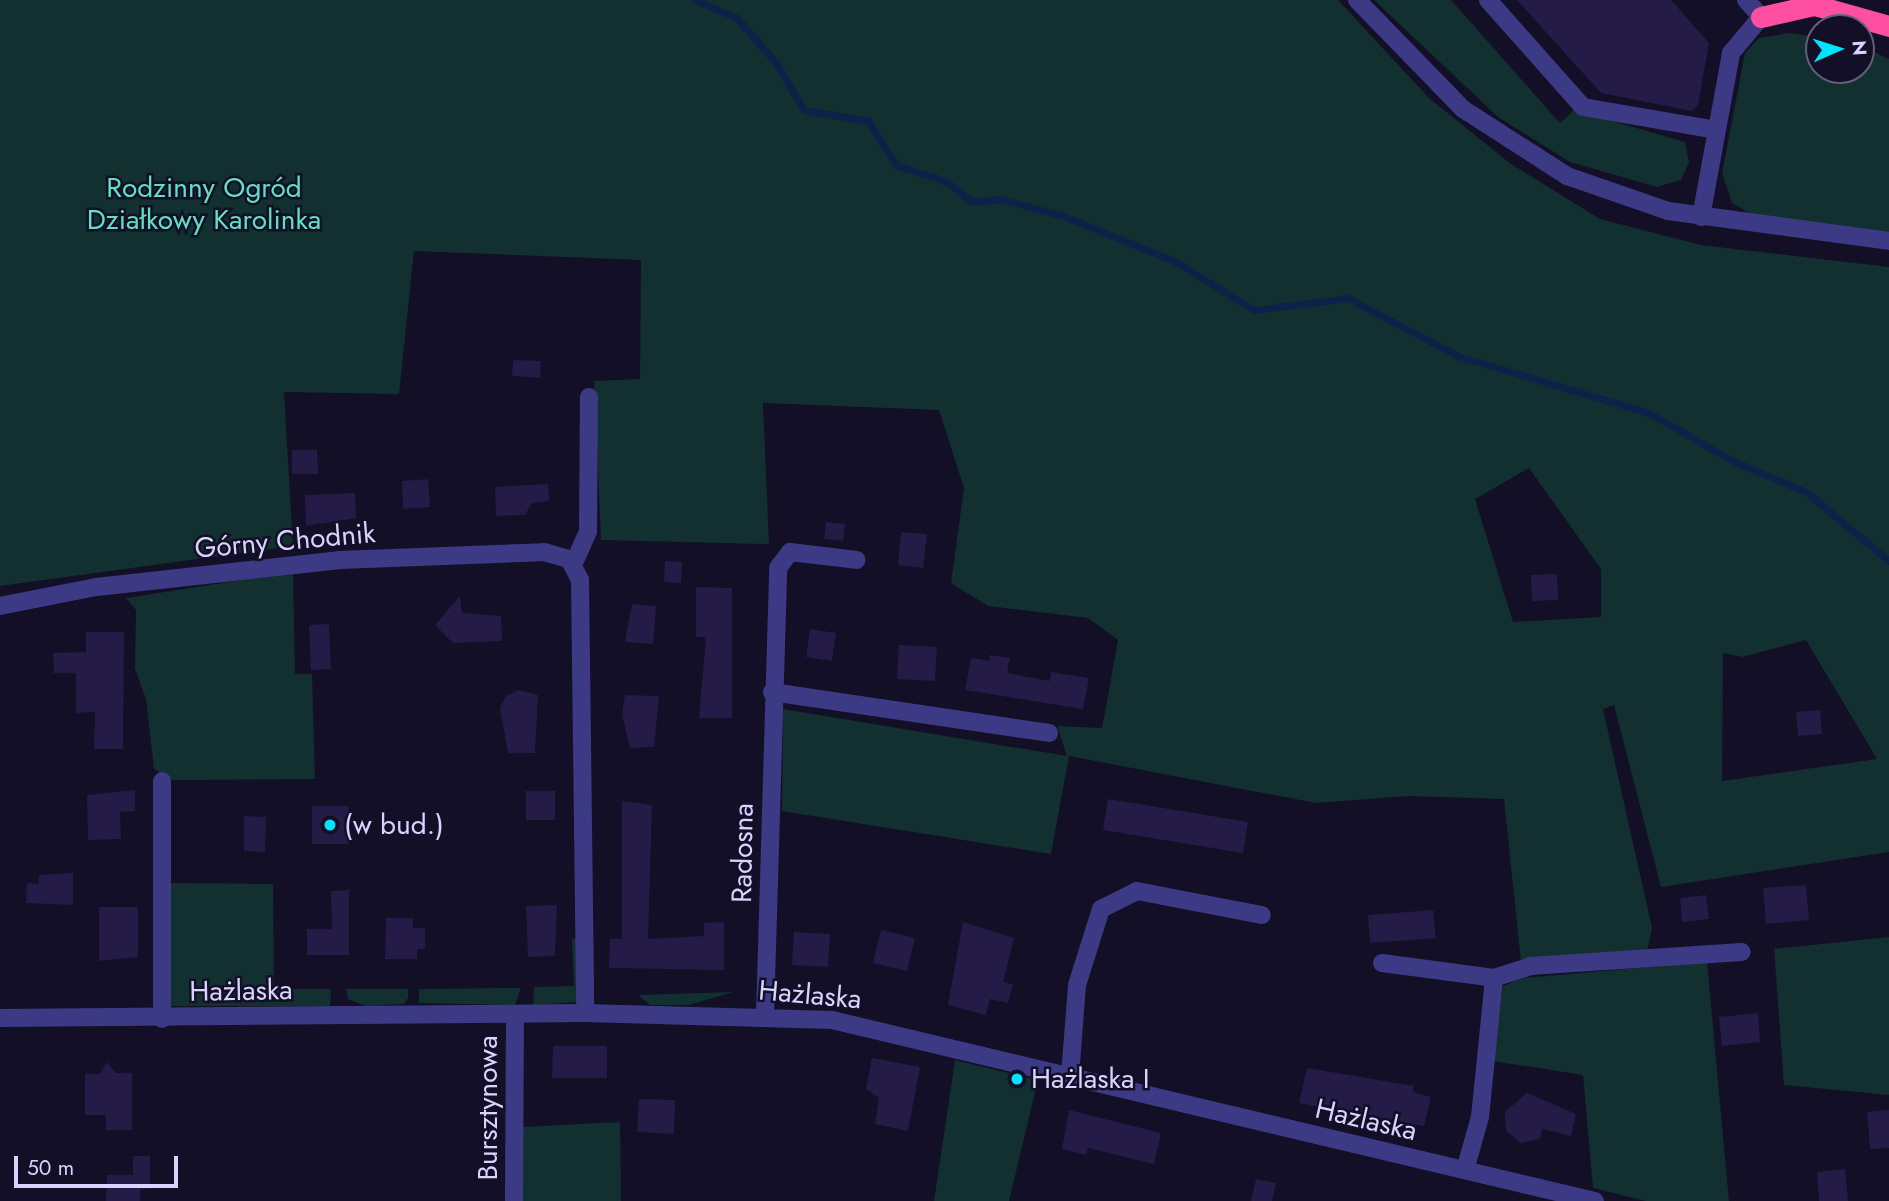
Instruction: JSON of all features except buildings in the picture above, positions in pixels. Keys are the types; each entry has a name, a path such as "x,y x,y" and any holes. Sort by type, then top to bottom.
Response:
{"highway":[{"path":"1861,0 1889,17"},
{"path":"1762,17 1814,5 1889,26"}],"street":[{"path":"1357,0 1428,76 1497,135 1599,191 1701,217 1889,242"},
{"path":"1488,0 1583,107 1716,130"},
{"path":"1701,217 1731,52 1762,17 1746,0"},
{"path":"585,1013 580,580 574,563 588,532 589,397"},
{"name":"Górny Chodnik","path":"0,606 96,587 339,560 544,552 574,563"},
{"name":"Radosna","path":"765,1015 772,692 778,568 790,552 857,560"},
{"path":"772,692 1049,733"},
{"path":"162,781 162,1019"},
{"path":"1070,1076 1077,985 1101,909 1137,891 1262,915"},
{"path":"1382,962 1494,978 1530,967 1742,951"},
{"path":"1465,1170 1480,1117 1494,978"},
{"name":"Hażlaska","path":"0,1018 162,1019 585,1013 765,1015 885,1029 1070,1076 1595,1201"},
{"name":"Bursztynowa","path":"514,1015 514,1201"}],"green space":[{"name":"Rodzinny Ogród Działkowy Karolinka","path":"0,0 1338,0 1429,98 1511,164 1600,219 1701,245 1889,267 1889,852 1661,887 1614,705 1603,709 1652,928 1647,951 1521,962 1504,799 1409,796 1316,803 1069,756 1051,854 782,811 783,709 1067,756 1057,726 1102,728 1118,640 1088,618 988,606 951,583 964,488 939,410 763,403 769,544 601,540 594,381 640,379 641,260 414,251 399,394 284,392 293,546 0,586","holes":["1529,468 1601,569 1601,617 1513,622 1475,499","1806,640 1877,759 1722,781 1723,653 1742,657"]},
{"path":"1374,0 1451,0 1560,123 1574,110 1685,142 1689,162 1681,180 1657,187 1570,162 1498,117"},
{"path":"1788,33 1805,35 1805,84 1875,84 1875,52 1889,59 1889,232 1751,214 1732,203 1722,173 1745,53 1759,38"},
{"path":"293,572 295,674 312,674 315,779 172,780 154,769 146,699 135,669 136,610 126,598"},
{"path":"166,883 273,884 274,989 331,989 330,1006 171,1006"},
{"path":"1889,937 1889,1095 1784,1085 1774,949"},
{"path":"572,939 579,939 579,1002 533,1005 534,987 574,986"},
{"path":"1707,962 1729,1201 1646,1201 1593,1188 1583,1075 1493,1061 1503,986 1523,978"},
{"path":"521,988 515,1005 419,1003 419,989"},
{"path":"346,989 408,989 408,998 404,1004 365,1006 348,999"},
{"path":"733,992 689,1005 650,1005 638,995"},
{"path":"955,1060 1038,1080 1009,1201 934,1201"},
{"path":"620,1122 621,1201 520,1201 522,1127"}],"waterway":[{"path":"695,0 737,18 776,63 804,110 868,121 896,165 946,181 972,202 1000,199 1064,216 1176,262 1254,310 1348,298 1458,356 1649,413 1733,461 1806,492 1889,561"}],"place":[{"name":"(w bud.)","path":"330,825"},
{"name":"Hażlaska I","path":"1017,1079"}]}
